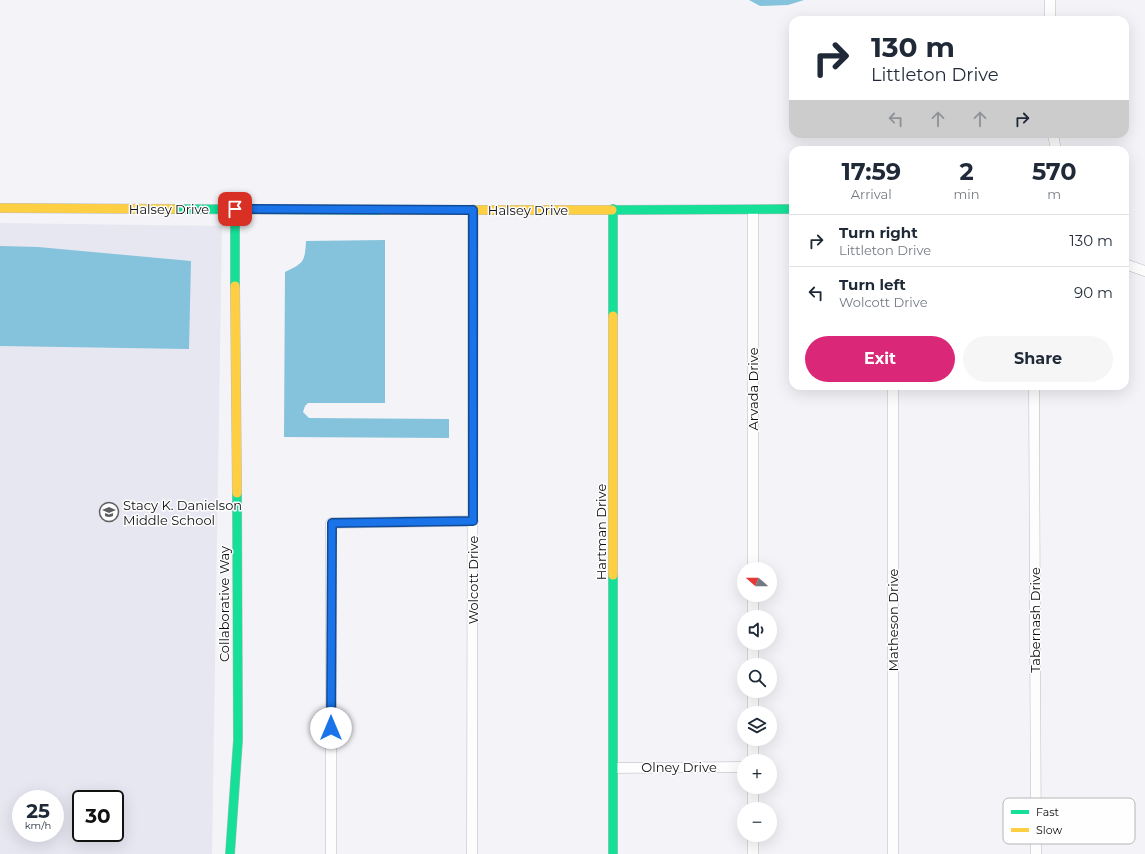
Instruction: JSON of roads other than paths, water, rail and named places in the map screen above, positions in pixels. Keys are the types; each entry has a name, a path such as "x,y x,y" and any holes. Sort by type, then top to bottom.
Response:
{"street":[{"path":"1050,0 1050,16"},
{"name":"Halsey Drive","path":"0,208 473,210 789,209"},
{"name":"Collaborative Way","path":"230,854 238,740 235,209"},
{"name":"Hartman Drive","path":"613,209 613,854"},
{"name":"Wolcott Drive","path":"472,854 473,210"},
{"name":"Arvada Drive","path":"753,210 753,562"},
{"path":"1129,265 1145,271"},
{"name":"Matheson Drive","path":"893,390 893,854"},
{"name":"Tabernash Drive","path":"1034,390 1036,798"},
{"path":"331,854 332,523 473,521"},
{"name":"Olney Drive","path":"614,768 737,767"},
{"path":"753,842 753,854"},
{"name":"Tabernash Drive","path":"1036,844 1036,854"}],"water":[{"path":"749,0 804,0 788,5 760,6"},
{"path":"385,240 385,403 308,403 303,412 309,418 449,419 449,438 284,437 285,272 302,261 305,254 306,241"},
{"path":"0,246 38,247 191,261 189,349 0,346"}],"place":[{"name":"Stacy K. Danielson Middle School","path":"109,512"}]}
